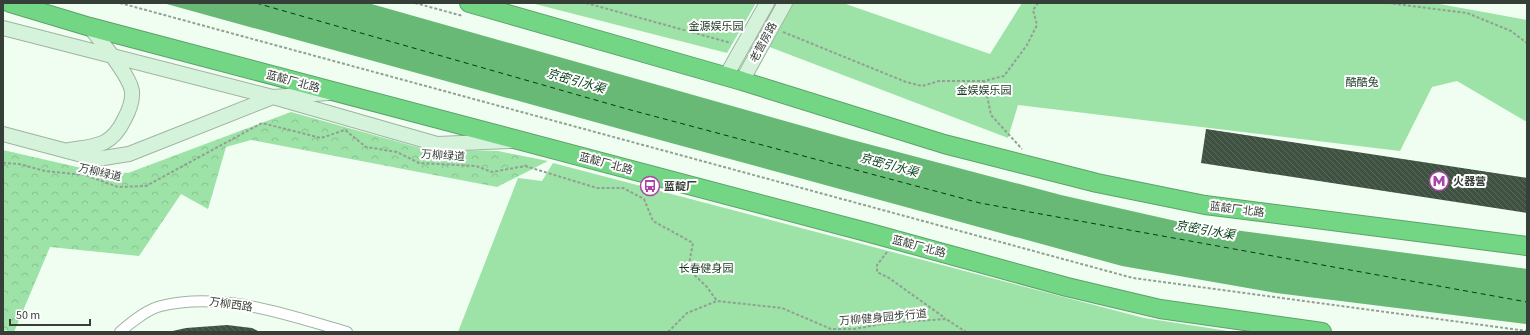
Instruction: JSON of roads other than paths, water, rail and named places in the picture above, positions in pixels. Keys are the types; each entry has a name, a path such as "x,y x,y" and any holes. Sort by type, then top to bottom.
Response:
{"highway":[{"name":"蓝靛厂北路","path":"10,3 90,28 522,141 1067,287 1160,309 1322,332"},
{"name":"蓝靛厂北路","path":"469,3 734,78 944,144 1097,184 1205,205 1527,246"}],"street":[{"name":"老营房路","path":"734,78 742,46 767,3"},
{"name":"老营房路","path":"734,78 785,3"},
{"path":"63,151 103,144 120,129 131,107 132,91 124,73 90,28"},
{"path":"4,31 273,96 437,144 522,141"},
{"path":"3,134 97,159 129,154 273,96 339,93"},
{"name":"万柳西路","path":"120,332 130,323 159,306 205,300 261,308 347,332"}],"water":[{"name":"京密引水渠","path":"163,3 368,3 849,139 1061,195 1189,224 1527,269 1527,324 1276,293 1122,266"}],"place":[{"name":"火器营","path":"1439,181"},
{"name":"蓝靛厂","path":"650,186"}],"park label":[{"name":"金源娱乐园","path":"716,26"},
{"name":"酷酷兔","path":"1362,82"},
{"name":"金娱娱乐园","path":"984,90"},
{"name":"长春健身园","path":"706,268"}]}
